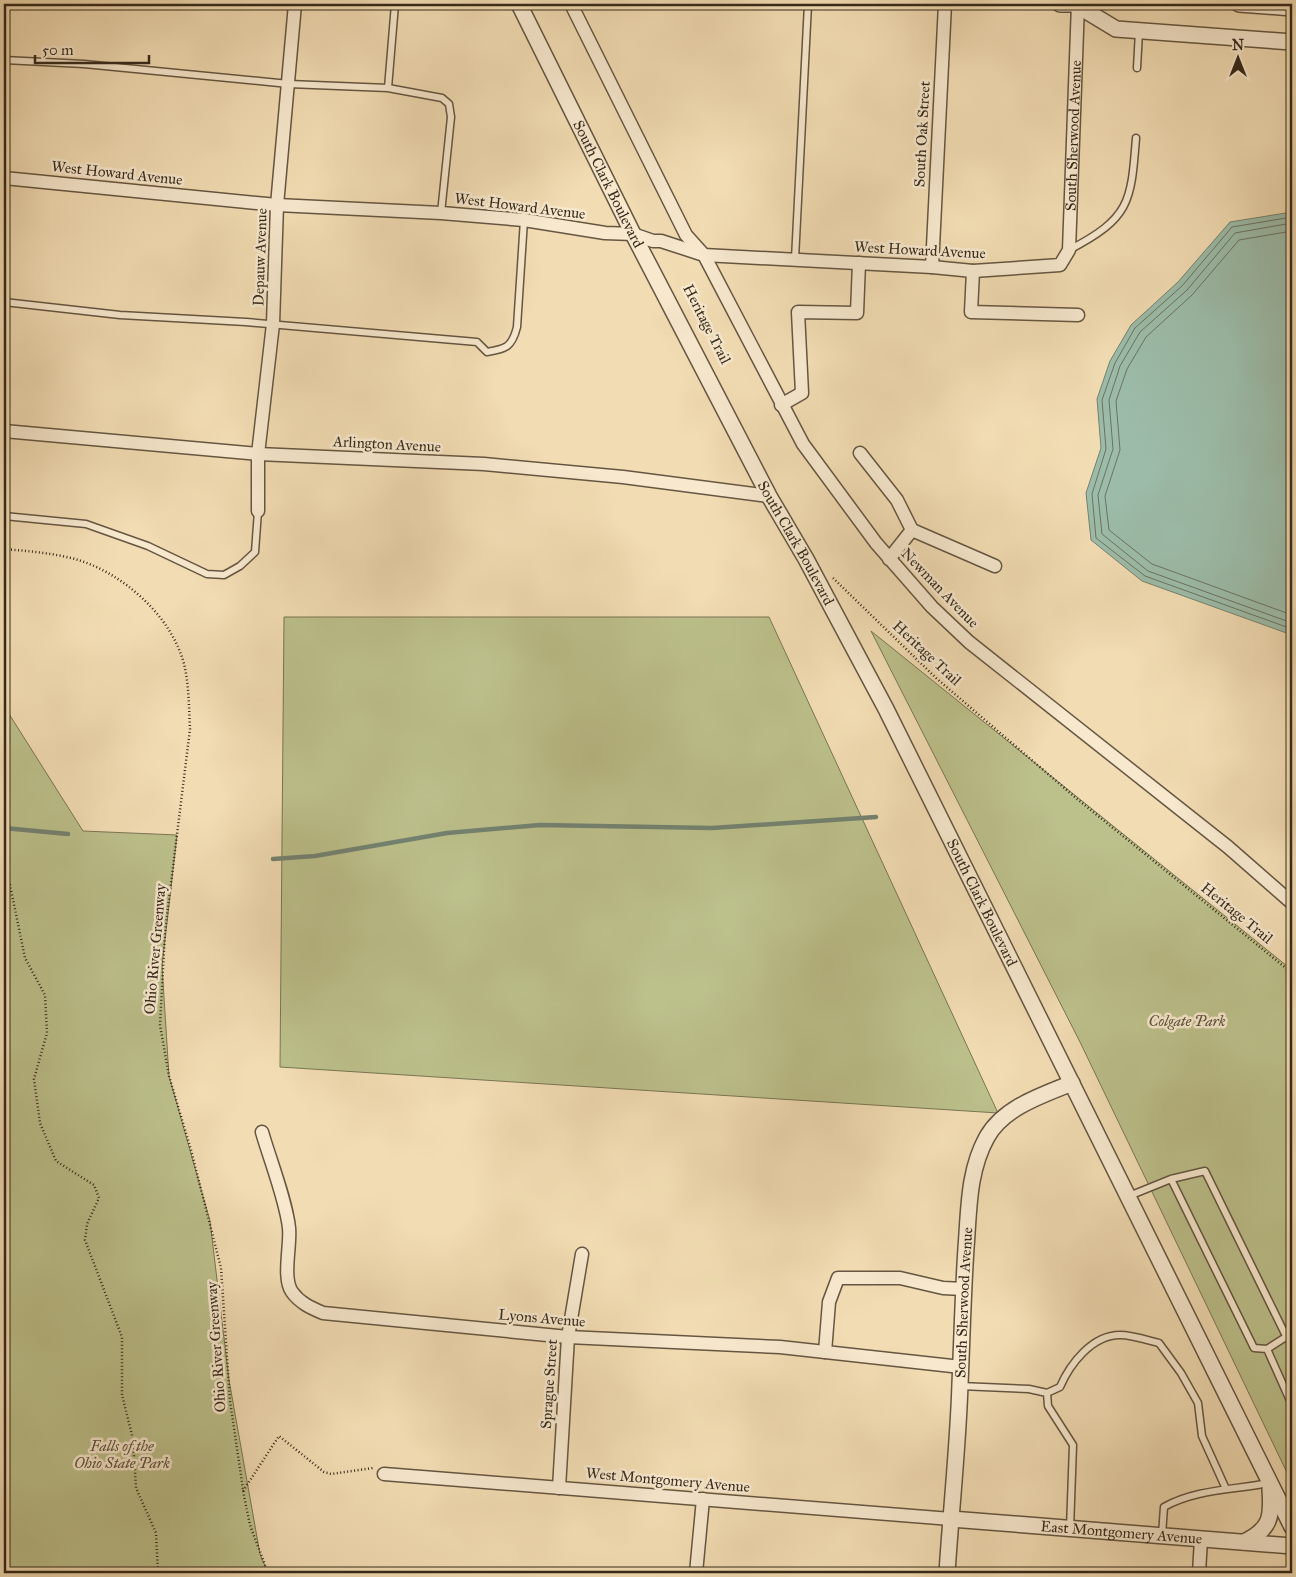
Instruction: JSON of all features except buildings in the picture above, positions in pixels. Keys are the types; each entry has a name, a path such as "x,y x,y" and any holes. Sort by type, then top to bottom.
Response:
{"street":[{"name":"Depauw Avenue","path":"258,511 258,454 273,324 277,205 295,4"},
{"name":"South Clark Boulevard","path":"519,4 633,234 769,496 806,559 886,708 1292,1527"},
{"path":"571,4 686,235 704,255"},
{"name":"South Oak Street","path":"932,267 946,4"},
{"path":"1060,4 1081,4 1116,29 1292,42"},
{"name":"South Sherwood Avenue","path":"1060,265 1069,250 1081,4"},
{"path":"1239,4 1292,8"},
{"name":"West Howard Avenue","path":"4,178 277,205 441,213 524,220 605,233 633,234 704,255 932,267 973,272 1060,265"},
{"name":"Newman Avenue","path":"704,255 802,444 833,488 889,559 932,607 969,642 1228,846 1292,903"},
{"path":"781,405 802,393 798,312 857,313 859,263"},
{"path":"973,272 971,312 1078,315"},
{"name":"Arlington Avenue","path":"4,431 258,454 484,464 623,477 769,496"},
{"path":"860,453 897,500 912,530 995,566"},
{"path":"889,559 912,530"},
{"name":"South Sherwood Avenue","path":"948,1573 971,1187 977,1160 988,1136 1008,1114 1037,1098 1072,1083"},
{"name":"Lyons Avenue","path":"262,1132 289,1226 287,1270 291,1291 306,1306 323,1313 568,1337 780,1347 961,1367"},
{"name":"Sprague Street","path":"559,1488 568,1337 582,1254"},
{"path":"824,1352 828,1302 838,1278 900,1278 944,1288 964,1289"},
{"name":"West Montgomery Avenue","path":"384,1474 951,1519"},
{"path":"1244,1542 1257,1536 1266,1527 1271,1507 1269,1483"},
{"path":"696,1573 702,1499"},
{"name":"East Montgomery Avenue","path":"951,1519 1292,1546"},
{"path":"1198,1573 1201,1539"}],"lane":[{"path":"388,88 395,4"},
{"path":"795,259 808,4"},
{"path":"1136,68 1138,31"},
{"path":"4,60 84,64 289,84 388,88 442,98 449,104 451,117 441,213"},
{"path":"1069,250 1099,235 1123,210 1132,183 1136,138"},
{"path":"4,302 120,315 273,324 477,342 487,352 504,349 514,341 517,327 524,220"},
{"path":"4,516 86,524 148,546 207,574 224,575 240,566 255,552 258,511"},
{"path":"1128,1196 1171,1179 1205,1171 1289,1334 1267,1349 1254,1348 1171,1179"},
{"path":"960,1386 1028,1389 1047,1393 1060,1387 1067,1372 1085,1351 1099,1341 1120,1335 1159,1343 1181,1373 1198,1403 1202,1436 1226,1489"},
{"path":"1267,1349 1292,1406"},
{"path":"1047,1393 1048,1406 1073,1445 1070,1529"},
{"path":"1162,1536 1164,1508 1191,1497 1226,1489 1269,1483"}],"path":[{"name":"Ohio River Greenway","path":"4,549 47,553 77,560 104,571 130,588 163,622 184,666 190,729 164,940 160,1025 169,1076 191,1150 221,1268 226,1305 230,1401 243,1491 250,1525 268,1573"},
{"name":"Heritage Trail","path":"828,573 842,584 866,612 936,678 1061,786 1292,973"},
{"path":"4,880 10,885 26,958 45,996 47,1033 34,1079 40,1123 56,1161 94,1185 99,1198 87,1224 85,1240 122,1336 122,1395 134,1439 136,1488 156,1533 158,1573"},
{"path":"243,1491 279,1436 324,1472 331,1474 371,1467 384,1474"}],"green space":[{"path":"284,617 769,617 998,1113 280,1067"},
{"name":"Colgate Park","path":"871,631 1292,970 1292,1483 1080,1042"},
{"name":"Falls of the Ohio State Park","path":"4,706 83,831 177,835 162,966 169,1076 210,1221 229,1380 260,1554 268,1573 4,1573"}],"water":[{"path":"1292,212 1292,635 1142,581 1091,540 1086,493 1101,448 1097,399 1110,361 1131,325 1178,282 1230,222"}],"waterway":[{"path":"273,859 315,856 447,833 540,825 712,828 876,817"},
{"path":"4,828 68,834"}]}
